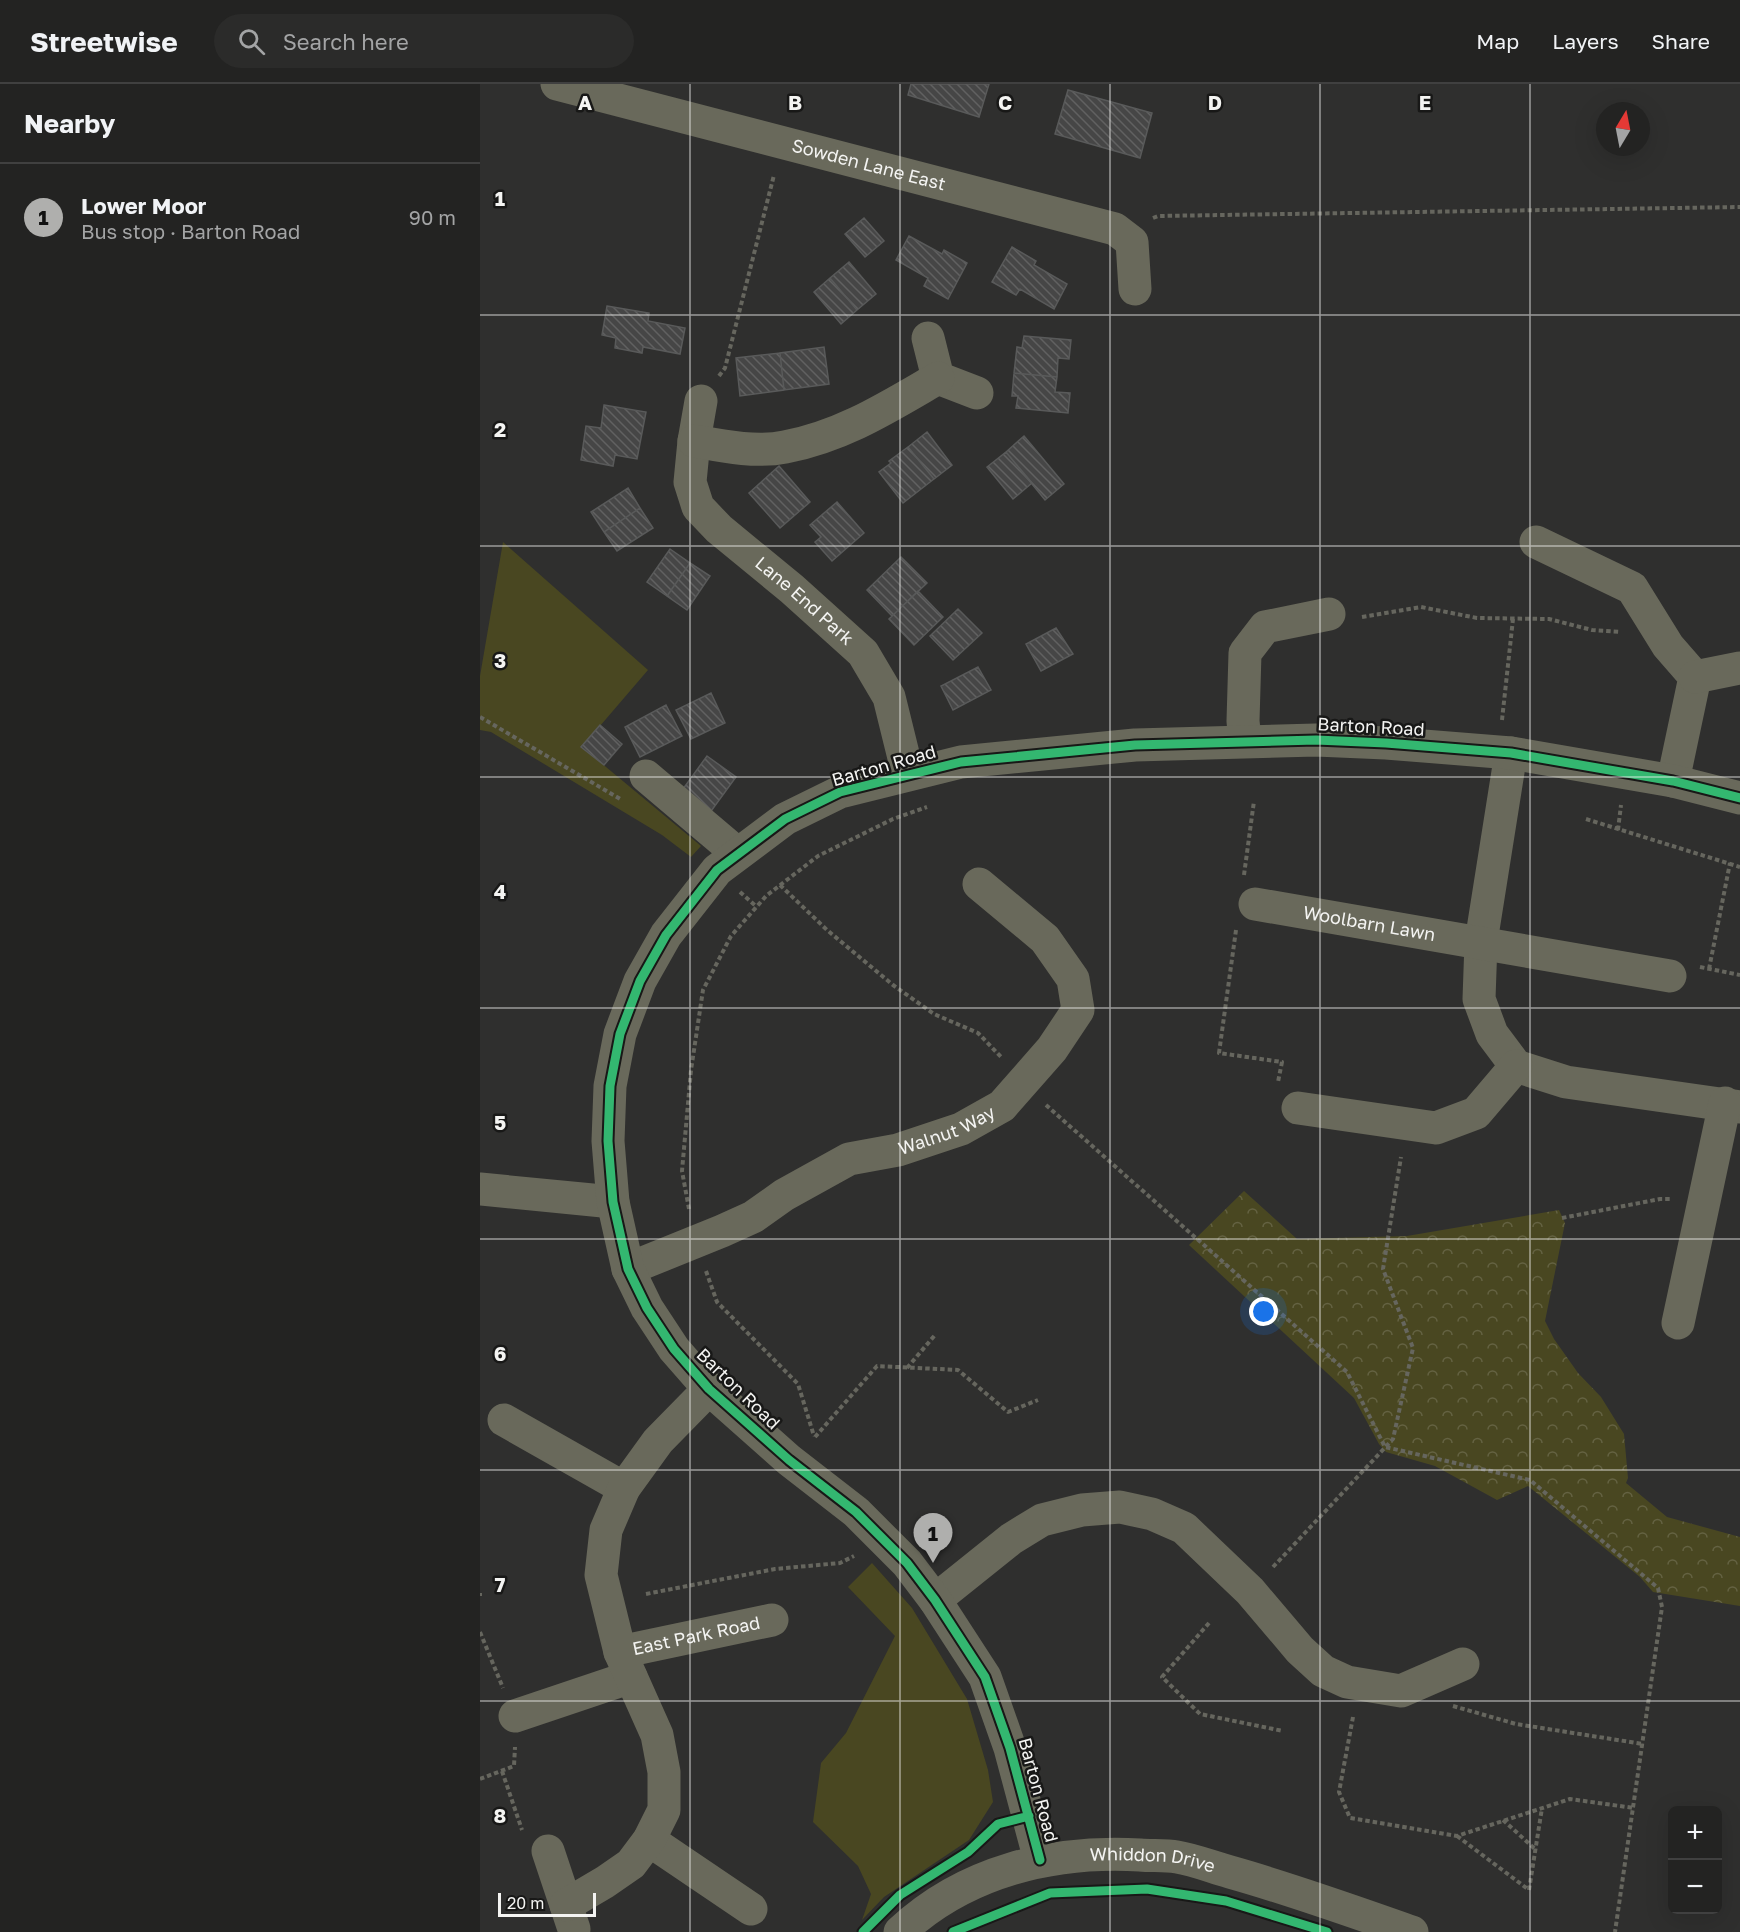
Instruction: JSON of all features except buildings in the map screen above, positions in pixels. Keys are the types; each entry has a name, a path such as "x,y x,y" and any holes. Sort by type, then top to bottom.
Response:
{"street":[{"name":"Sowden Lane East","path":"557,84 1115,229"},
{"path":"1115,229 1131,242 1136,289"},
{"path":"928,338 938,378"},
{"path":"938,378 977,393"},
{"path":"694,441 734,448 783,448 841,432 938,378"},
{"name":"Lane End Park","path":"701,401 690,482 698,507 719,529 862,653 889,697 908,774"},
{"path":"1536,542 1632,588 1668,646 1695,677"},
{"path":"1245,741 1243,721 1245,653 1265,627 1329,614"},
{"path":"1695,677 1740,668"},
{"path":"1673,781 1695,677"},
{"name":"Barton Road","path":"1040,1860 1010,1748 984,1677 935,1600 907,1563 856,1512 789,1460 709,1389 674,1348 647,1308 628,1269 613,1202 608,1141 610,1086 620,1034 640,981 666,935 717,870 785,819 840,792 961,762 1135,745 1316,740 1386,743 1505,753 1673,781 1740,798"},
{"path":"1505,753 1481,942 1479,999 1492,1034 1516,1066 1566,1083 1733,1105 1705,1198 1678,1323"},
{"path":"646,776 737,853"},
{"name":"Walnut Way","path":"628,1269 753,1217 795,1189 849,1159 898,1150 961,1129 1002,1106 1052,1049 1078,1010 1073,979 1046,939 979,884"},
{"name":"Woolbarn Lawn","path":"1245,902 1670,976"},
{"path":"1298,1108 1436,1128 1476,1113 1516,1066"},
{"path":"480,1189 613,1202"},
{"name":"East Park Road","path":"548,1851 570,1917 606,1882 631,1864 649,1840 664,1810 664,1772 657,1735 625,1665 601,1575 606,1530 624,1488 658,1441 709,1389"},
{"path":"504,1420 624,1488"},
{"path":"935,1600 1011,1539 1042,1521 1082,1510 1120,1507 1152,1514 1184,1528 1250,1592 1300,1650 1323,1671 1347,1682 1401,1691 1463,1664"},
{"name":"East Park Road","path":"515,1716 625,1665 772,1620"},
{"path":"649,1840 751,1909"},
{"name":"Whiddon Drive","path":"900,1932 912,1920 950,1893 985,1878 1040,1860 1105,1853 1177,1857 1263,1881 1412,1932"}],"path":[{"path":"725,368 776,168"},
{"path":"1115,229 1158,216 1740,207"},
{"path":"1329,614 1350,618 1421,607 1477,618 1549,619 1592,630 1662,636"},
{"path":"1505,753 1513,619"},
{"path":"480,717 632,806"},
{"path":"1618,830 1622,799"},
{"path":"1254,801 1245,902 1219,1053 1282,1062 1275,1103 1298,1108"},
{"path":"932,806 893,819 818,856 766,896 731,936 703,990 682,1171 695,1242 717,1302 798,1384 814,1438 877,1366 958,1370 1008,1412 1038,1400"},
{"path":"1586,819 1739,864"},
{"path":"1709,969 1730,863"},
{"path":"780,885 827,930 893,985 934,1014 978,1033 996,1050 1022,1084 1347,1372 1384,1447"},
{"path":"1250,1592 1393,1439 1413,1348 1383,1269 1406,1124"},
{"path":"1562,1218 1660,1199 1705,1198"},
{"path":"907,1368 935,1335"},
{"path":"1384,1447 1530,1480 1658,1588 1662,1607 1615,1932"},
{"path":"646,1594 775,1569 840,1563 861,1552 879,1534"},
{"path":"1209,1623 1162,1677 1200,1714 1283,1731"},
{"path":"480,1632 515,1716 514,1766 480,1779"},
{"path":"1359,1684 1340,1792 1350,1818 1457,1836 1529,1890 1542,1808"},
{"path":"1401,1691 1516,1724 1643,1744"},
{"path":"1457,1836 1570,1798 1634,1808"},
{"path":"1503,1820 1535,1849"}],"green space":[{"path":"503,542 648,670 582,747 701,846 691,857 662,835 491,732 480,730 480,676"},
{"path":"1244,1191 1297,1239 1407,1236 1559,1210 1565,1223 1545,1321 1554,1339 1578,1373 1601,1397 1624,1434 1628,1478 1626,1483 1667,1517 1740,1537 1740,1606 1653,1592 1640,1577 1528,1486 1497,1500 1435,1466 1386,1452 1379,1444 1354,1398 1189,1245"},
{"path":"872,1563 912,1608 967,1699 988,1770 993,1802 969,1840 884,1897 862,1920 871,1894 858,1866 813,1822 821,1763 846,1733 895,1636 848,1587"}],"cycle path":[{"path":"1040,1860 1010,1748 985,1677 935,1600 907,1563 856,1512 789,1460 709,1389 674,1349 647,1308 628,1269 613,1202 608,1141 610,1086 620,1034 640,981 666,935 717,870 785,819 840,792 961,762 1135,745 1316,740 1386,743 1511,753 1673,781 1740,798"},
{"path":"863,1932 900,1895 968,1852 998,1824 1029,1816"},
{"path":"953,1932 1050,1893 1147,1889 1226,1901 1327,1932"}],"place":[{"name":"Lower Moor","path":"933,1563"}]}
